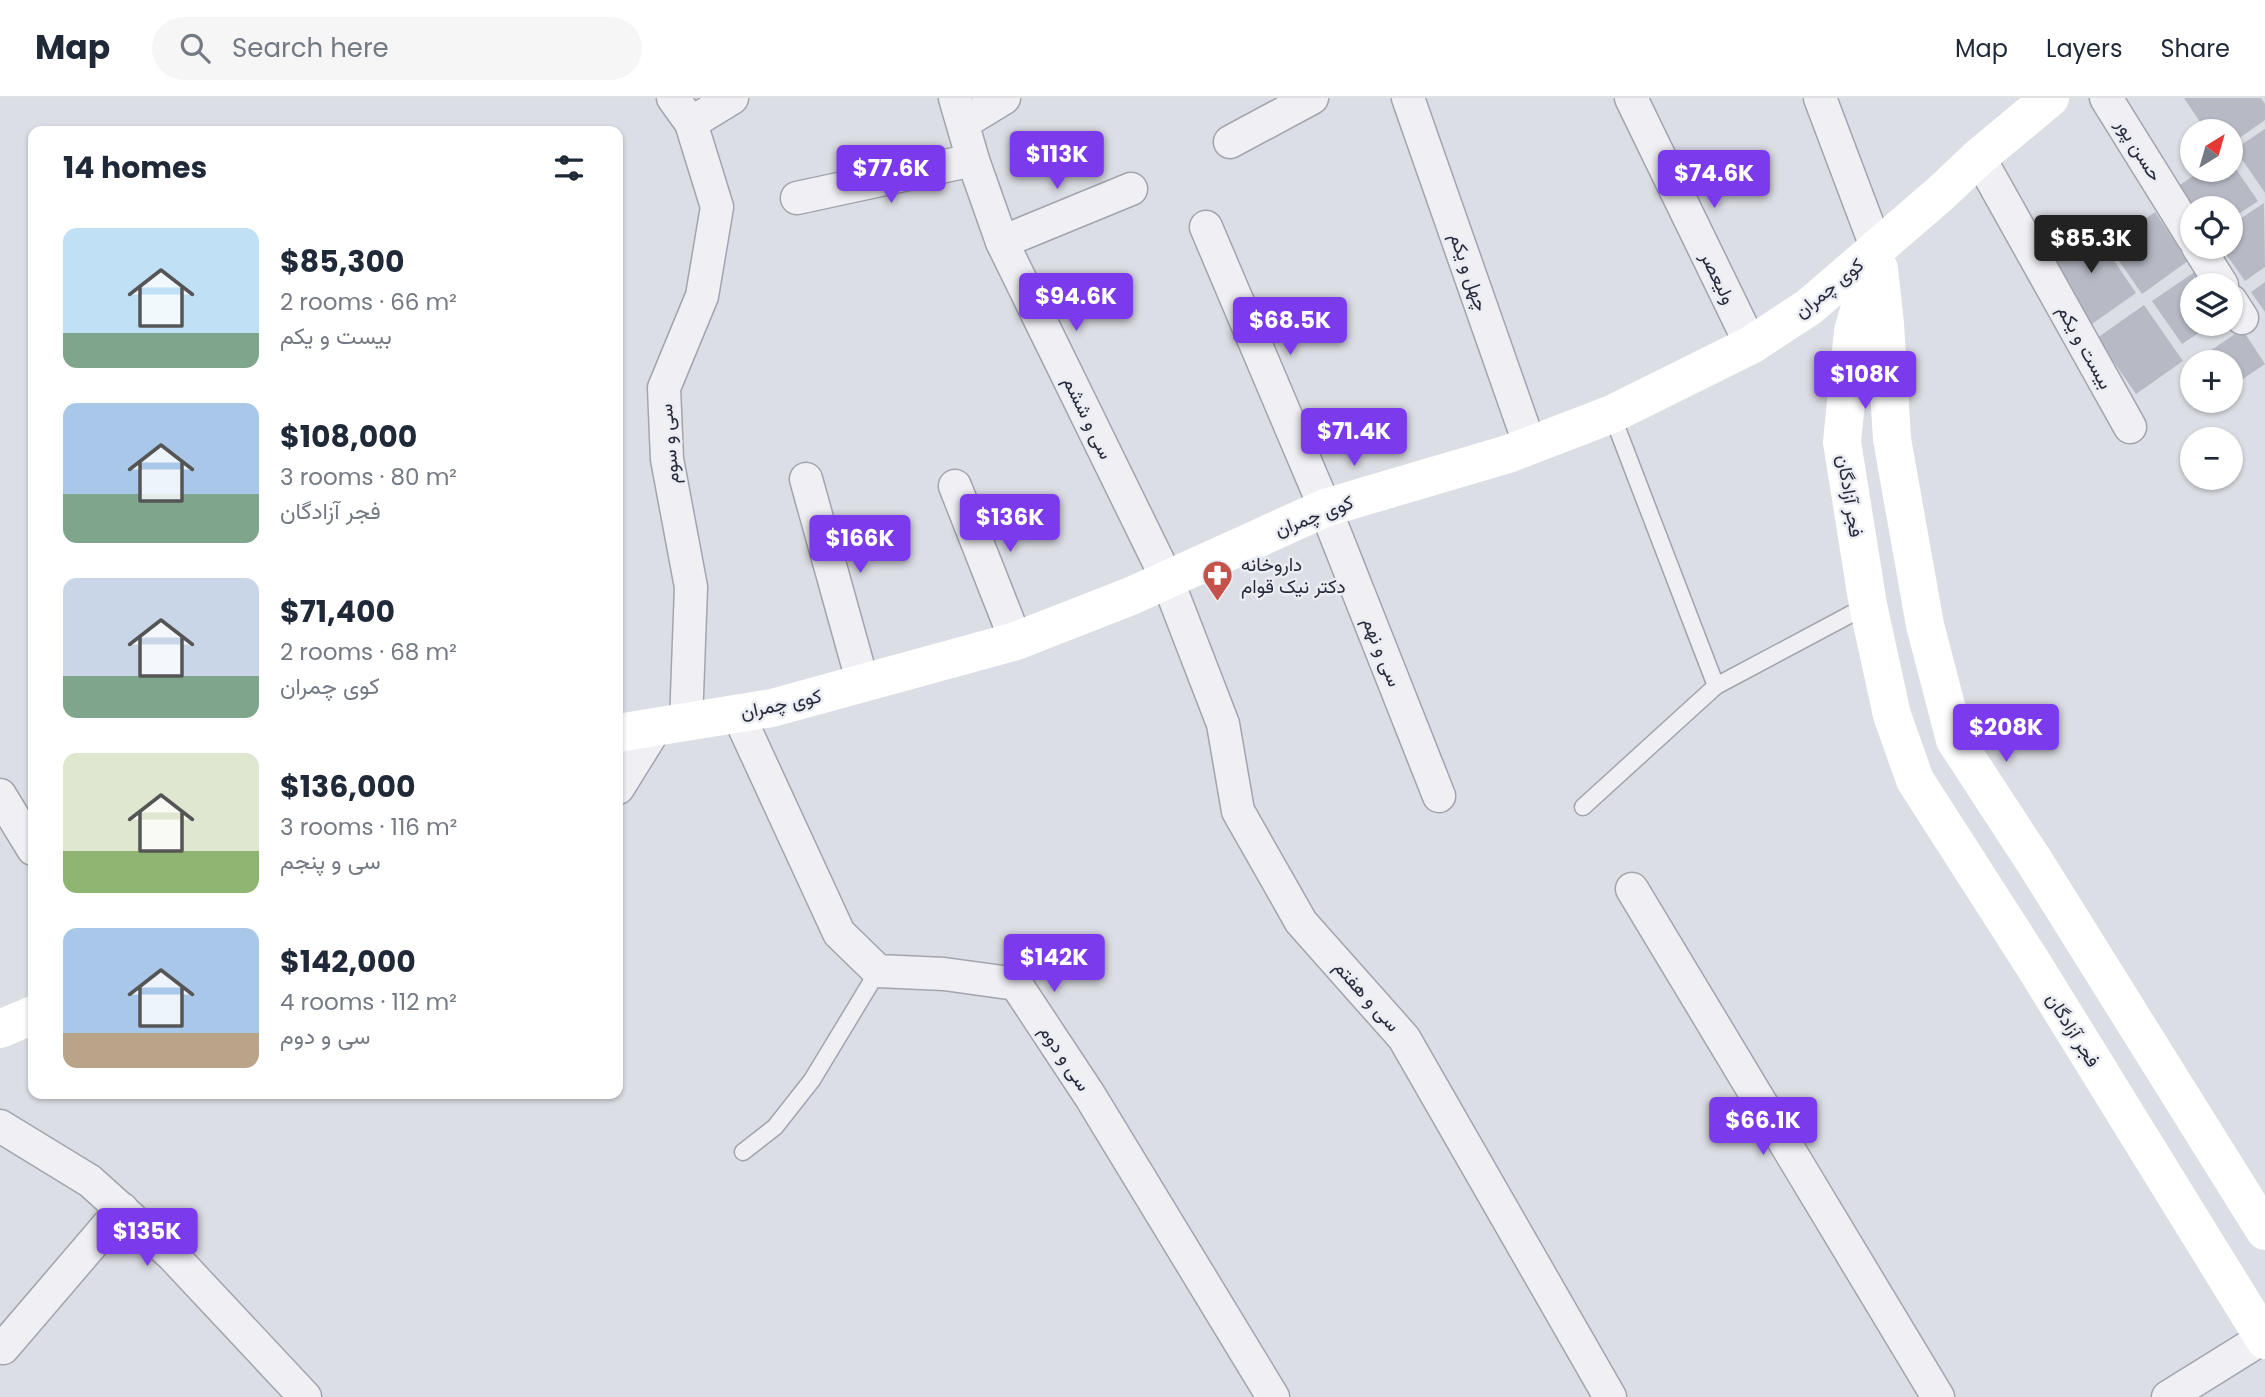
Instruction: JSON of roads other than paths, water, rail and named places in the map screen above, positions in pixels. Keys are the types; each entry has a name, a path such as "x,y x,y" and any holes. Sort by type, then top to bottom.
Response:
{"street":[{"path":"682,111 732,98"},
{"path":"959,110 1004,98"},
{"path":"1230,142 1312,98"},
{"name":"چهل و یکم","path":"1408,98 1530,446"},
{"name":"ولیعصر","path":"1631,98 1751,345"},
{"path":"1820,98 1877,249 1892,439 1925,625 1955,740 2036,864 2265,1231"},
{"name":"حسن پور","path":"2106,98 2180,217"},
{"name":"کوی چمران","path":"623,732 772,708 1016,641 1131,596 1325,508 1530,446 1612,414 1751,345 1809,307 2041,101"},
{"name":"سی و ششم","path":"959,110 973,160 1002,242 1167,579"},
{"name":"سی و سوم","path":"671,725 691,587 667,458 664,388 702,296 717,207 682,111"},
{"name":"بیست و یکم","path":"1979,157 2130,427"},
{"path":"797,198 973,160"},
{"path":"1002,242 1131,189"},
{"name":"سی و نهم","path":"1206,227 1325,508 1439,796"},
{"name":"فجر آزادگان","path":"1877,249 1853,331 1842,442 1868,606 1892,715 1915,780 2033,964 2264,1338"},
{"path":"1842,442 1892,439"},
{"path":"806,479 863,684"},
{"path":"954,486 1016,641"},
{"name":"سی و هفتم","path":"1167,579 1223,724 1238,811 1301,922 1404,1038 1610,1397"},
{"path":"738,714 839,933 878,971"},
{"path":"623,782 671,725"},
{"path":"0,795 28,841"},
{"path":"1632,889 1938,1397"},
{"name":"سی و دوم","path":"878,971 944,974 1016,984 1090,1096 1273,1397"},
{"path":"0,1029 28,1017"},
{"path":"0,1126 90,1181 122,1209 173,1256 305,1397"},
{"path":"3,1348 122,1209"},
{"path":"2168,1397 2264,1338"}],"lane":[{"path":"1612,414 1716,686"},
{"path":"1583,807 1716,686 1868,606"},
{"path":"743,1152 775,1127 812,1080 878,971"}],"place":[{"name":"داروخانه دکتر نیک قوام","path":"1218,602"}]}
